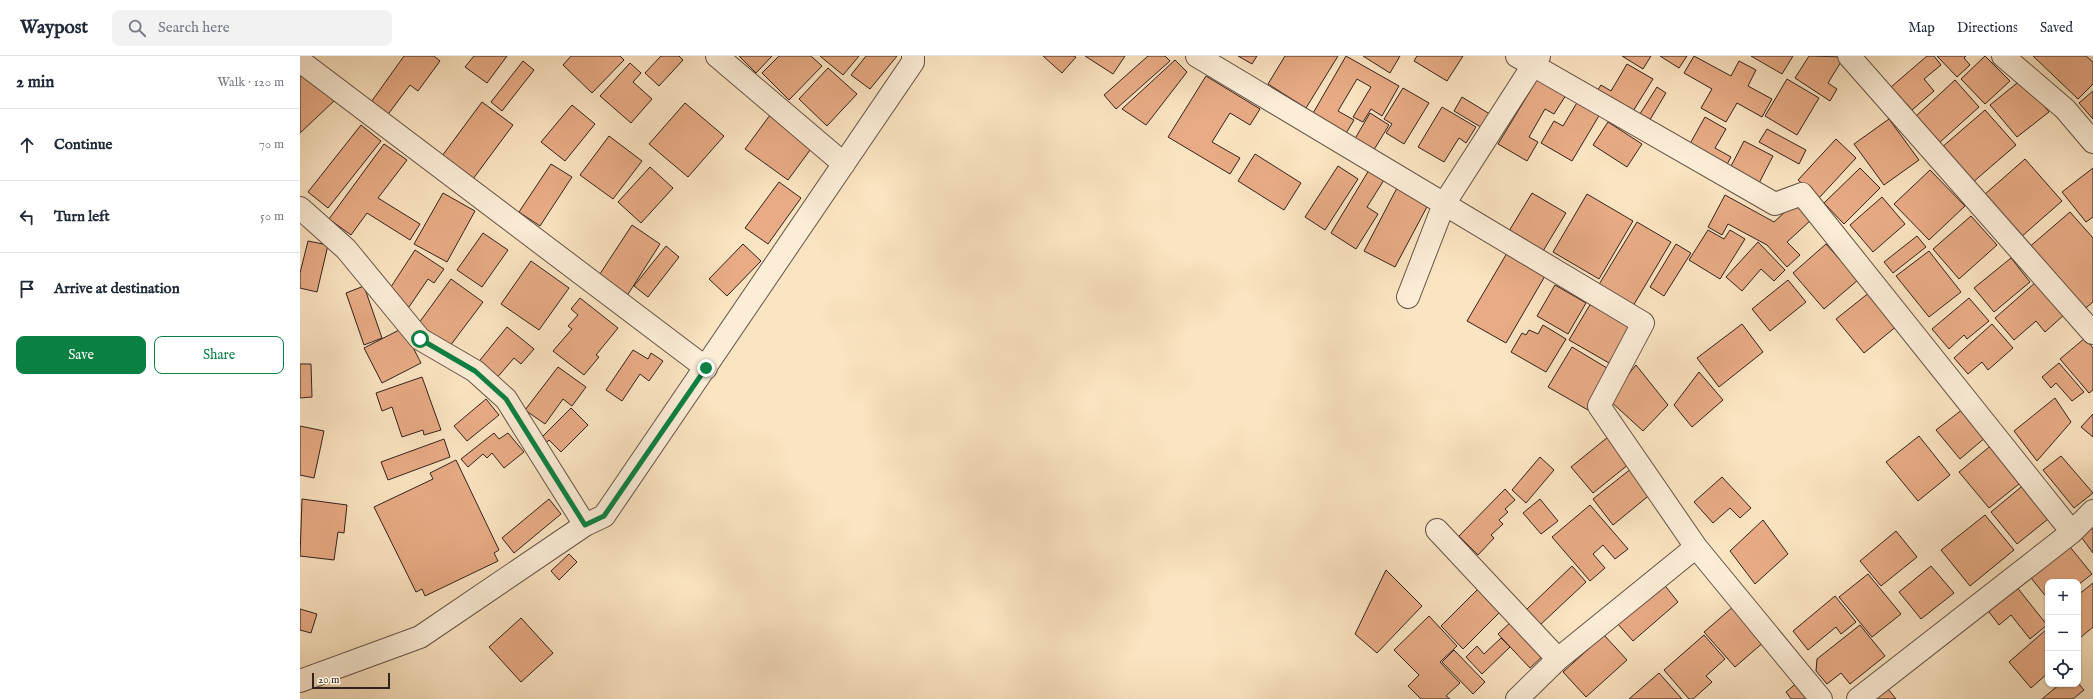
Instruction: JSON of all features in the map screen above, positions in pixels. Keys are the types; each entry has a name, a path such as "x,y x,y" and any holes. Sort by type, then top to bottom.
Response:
{"street":[{"path":"717,56 844,164"},
{"path":"300,681 420,638 585,525 604,516 913,62 914,56"},
{"path":"1197,56 1643,323 1599,406 1696,547 1821,699"},
{"path":"1849,56 2093,333"},
{"path":"2003,56 2065,109 2093,142"},
{"path":"1408,297 1444,204 1530,59 1775,204 1802,194 2072,532"},
{"path":"300,60 706,368"},
{"path":"300,208 346,249 420,339 475,371 506,399 585,525"},
{"path":"1858,699 2072,532 2093,511"},
{"path":"1437,530 1558,659"},
{"path":"1517,699 1558,659 1696,547"}],"building":[{"path":"404,56 434,56 440,61 418,91 410,85 386,117 369,105"},
{"path":"474,56 507,56 487,83 465,67"},
{"path":"571,56 620,56 624,60 592,93 563,65"},
{"path":"661,56 679,56 683,60 659,86 645,73"},
{"path":"739,56 772,56 756,73"},
{"path":"779,56 811,56 822,66 789,100 762,73"},
{"path":"820,56 859,56 843,75"},
{"path":"866,56 897,56 870,89 851,75"},
{"path":"1043,56 1074,56 1076,57 1062,73"},
{"path":"1085,56 1125,56 1113,74"},
{"path":"1148,56 1165,56 1170,61 1116,109 1104,95"},
{"path":"1238,56 1257,56 1252,64"},
{"path":"1285,56 1338,56 1306,108 1268,84"},
{"path":"1346,56 1399,86 1382,116 1371,109 1363,122 1353,117 1371,87 1357,79 1338,111 1354,120 1345,135 1312,115"},
{"path":"1363,56 1400,56 1390,73"},
{"path":"1417,56 1463,56 1447,81 1414,61"},
{"path":"1622,56 1651,56 1643,69"},
{"path":"1660,56 1687,56 1679,68"},
{"path":"1694,56 1731,76 1739,61 1756,70 1748,86 1772,99 1762,117 1737,103 1726,122 1701,108 1712,89 1684,73"},
{"path":"1751,56 1793,56 1782,74"},
{"path":"1809,56 1844,57 1828,83 1837,89 1830,101 1795,78"},
{"path":"1927,56 1934,56 1941,65 1924,79 1934,91 1912,110 1891,87"},
{"path":"1937,56 1966,56 1964,58 1970,65 1957,77"},
{"path":"1985,56 2010,81 1985,104 1961,79"},
{"path":"2033,56 2086,56 2093,62 2093,84 2078,99"},
{"path":"1175,60 1187,72 1146,125 1122,109"},
{"path":"523,61 534,70 502,111 491,102"},
{"path":"630,63 641,73 633,82 652,99 631,123 600,96"},
{"path":"1627,64 1653,79 1630,116 1595,94 1601,85 1611,91"},
{"path":"828,68 857,94 827,126 799,99"},
{"path":"301,70 334,101 300,133 300,71"},
{"path":"1206,76 1260,109 1250,125 1230,113 1212,142 1240,158 1230,174 1168,137"},
{"path":"1538,78 1566,95 1554,114 1545,109 1529,137 1538,142 1527,161 1498,144"},
{"path":"1787,79 1819,98 1797,135 1765,116"},
{"path":"2022,79 2049,112 2017,137 1990,105"},
{"path":"1955,80 1979,107 1939,143 1915,117"},
{"path":"1657,87 1666,93 1648,123 1638,117"},
{"path":"1403,88 1429,103 1404,144 1386,133 1392,124 1384,119"},
{"path":"2093,91 2093,119 2079,103"},
{"path":"1462,97 1493,116 1484,129 1454,111"},
{"path":"1578,101 1600,114 1572,161 1541,143 1554,121 1563,126"},
{"path":"482,102 513,125 473,179 442,156"},
{"path":"685,103 724,136 688,177 649,144"},
{"path":"572,105 595,124 565,161 541,142"},
{"path":"1442,107 1476,127 1466,143 1459,138 1444,162 1418,147"},
{"path":"1985,110 2016,145 1972,183 1941,148"},
{"path":"773,111 816,142 788,180 745,149"},
{"path":"1370,113 1389,125 1372,153 1353,142"},
{"path":"1705,117 1726,129 1715,148 1731,157 1724,170 1687,149"},
{"path":"1889,119 1919,160 1884,185 1854,144"},
{"path":"1608,122 1642,144 1627,167 1593,145"},
{"path":"361,125 381,141 328,208 308,192"},
{"path":"1767,129 1806,150 1799,164 1759,142"},
{"path":"609,136 642,161 613,199 580,175"},
{"path":"1836,139 1856,158 1819,198 1798,180"},
{"path":"1744,141 1773,156 1757,187 1728,172"},
{"path":"384,144 407,160 378,198 420,224 410,240 367,213 351,235 329,219"},
{"path":"1255,154 1301,183 1284,210 1238,181"},
{"path":"2025,159 2062,201 2021,237 1984,195"},
{"path":"551,164 572,177 540,226 519,212"},
{"path":"1338,166 1358,179 1325,230 1305,217"},
{"path":"650,167 673,188 641,223 618,202"},
{"path":"1860,168 1880,188 1844,224 1824,203"},
{"path":"2093,168 2093,217 2086,222 2062,192"},
{"path":"1369,170 1384,180 1367,207 1378,214 1356,249 1331,233"},
{"path":"1930,170 1965,206 1929,240 1894,204"},
{"path":"779,182 801,198 768,244 745,228"},
{"path":"1398,186 1429,203 1395,267 1364,251"},
{"path":"443,193 475,211 447,262 414,244"},
{"path":"1532,193 1566,213 1543,251 1509,231"},
{"path":"1587,194 1633,221 1599,279 1553,252"},
{"path":"1725,195 1774,222 1796,202 1811,220 1787,242 1800,255 1787,267 1767,245 1728,224 1722,235 1708,227"},
{"path":"1882,197 1905,224 1873,252 1850,225"},
{"path":"2070,212 2093,238 2093,302 2082,311 2027,249"},
{"path":"1971,216 1997,245 1959,279 1933,249"},
{"path":"1637,222 1671,242 1633,306 1598,286"},
{"path":"632,225 660,244 625,299 596,280"},
{"path":"1708,230 1724,239 1730,230 1745,239 1720,279 1689,260"},
{"path":"483,233 508,250 482,287 457,270"},
{"path":"1917,236 1926,247 1893,273 1884,262"},
{"path":"308,241 328,245 317,292 300,288 300,273"},
{"path":"1758,242 1785,270 1774,281 1761,269 1742,291 1726,277"},
{"path":"743,244 761,261 727,296 709,279"},
{"path":"1676,244 1691,253 1664,296 1650,287"},
{"path":"1826,244 1858,280 1824,309 1793,273"},
{"path":"666,246 679,257 648,297 634,286"},
{"path":"415,250 444,269 434,283 428,279 409,307 387,293"},
{"path":"1929,251 1961,292 1929,317 1896,276"},
{"path":"1507,253 1545,276 1506,343 1467,321"},
{"path":"2011,258 2030,282 1994,312 1974,288"},
{"path":"531,261 569,288 539,330 501,304"},
{"path":"451,279 483,302 447,350 416,327"},
{"path":"1788,280 1806,302 1770,331 1752,309"},
{"path":"2036,282 2065,314 2045,332 2036,321 2014,340 1995,318"},
{"path":"1555,285 1586,303 1568,334 1537,316"},
{"path":"364,286 382,338 364,345 346,293"},
{"path":"1870,292 1898,325 1864,353 1836,319"},
{"path":"580,298 618,328 596,355 599,357 584,375 553,351 572,329 568,326 578,315 571,309"},
{"path":"1969,298 1989,321 1967,339 1964,335 1949,349 1932,329"},
{"path":"1591,303 1631,327 1609,363 1569,340"},
{"path":"1742,324 1763,352 1719,387 1697,358"},
{"path":"1992,324 2013,348 1988,370 1982,362 1968,374 1954,358"},
{"path":"1543,325 1566,339 1546,372 1511,352 1522,333 1526,335 1529,330 1538,334"},
{"path":"507,327 534,349 521,364 514,358 495,380 476,365"},
{"path":"403,328 421,363 382,383 364,348"},
{"path":"2085,338 2093,348 2093,390 2089,393 2060,359"},
{"path":"1572,347 1612,371 1588,410 1548,387"},
{"path":"633,350 648,359 651,353 663,361 649,381 640,374 622,401 606,390"},
{"path":"2059,363 2084,392 2072,401 2056,383 2051,388 2042,377"},
{"path":"300,364 311,364 312,397 300,398"},
{"path":"1636,365 1668,405 1643,431 1608,399"},
{"path":"558,367 586,387 572,406 563,399 545,424 525,410"},
{"path":"1699,372 1723,400 1692,427 1674,405"},
{"path":"422,377 441,430 424,435 423,430 402,437 392,407 382,411 376,393"},
{"path":"2055,398 2071,422 2037,461 2014,431"},
{"path":"486,399 499,415 467,441 454,426"},
{"path":"571,408 588,425 561,452 549,440 544,445 539,440"},
{"path":"1963,409 1986,437 1960,459 1936,430"},
{"path":"2093,414 2093,437 2081,427"},
{"path":"300,426 324,431 314,478 300,475"},
{"path":"494,433 499,439 508,433 524,452 504,468 492,453 487,458 483,454 468,467 461,459"},
{"path":"1919,436 1950,475 1918,501 1886,462"},
{"path":"1608,437 1629,464 1593,493 1571,467"},
{"path":"444,439 450,457 388,480 381,462"},
{"path":"1994,443 2024,480 1989,508 1959,472"},
{"path":"2061,456 2093,493 2074,508 2043,470"},
{"path":"1540,457 1554,470 1526,503 1512,490"},
{"path":"456,460 499,550 494,553 498,561 425,596 422,589 416,592 374,507 433,479 430,473"},
{"path":"1632,468 1652,493 1613,525 1593,499"},
{"path":"1722,477 1751,508 1740,518 1730,508 1713,523 1694,502"},
{"path":"2026,483 2053,515 2017,544 1991,512"},
{"path":"1505,489 1515,500 1505,509 1508,512 1499,520 1503,524 1491,535 1494,538 1478,555 1459,536"},
{"path":"302,499 347,505 344,533 338,532 334,560 300,556"},
{"path":"549,499 561,514 514,553 502,538"},
{"path":"1540,499 1558,521 1541,534 1523,513"},
{"path":"1590,505 1628,549 1615,559 1603,545 1593,554 1605,568 1590,581 1552,537"},
{"path":"1985,515 2014,550 1970,586 1941,550"},
{"path":"1763,520 1788,554 1755,584 1730,551"},
{"path":"2093,523 2093,553 2079,534"},
{"path":"1896,531 1917,557 1881,586 1860,561"},
{"path":"2066,542 2092,574 2081,583 2081,579 2045,579 2045,595 2027,573"},
{"path":"569,554 577,562 559,580 551,571"},
{"path":"1572,566 1586,582 1540,625 1526,610"},
{"path":"1931,566 1954,593 1921,619 1899,592"},
{"path":"1386,570 1422,606 1377,653 1355,634"},
{"path":"1868,574 1901,614 1872,637 1839,597"},
{"path":"2012,581 2045,622 2045,627 2030,639 2011,615 1999,625 1983,604"},
{"path":"1662,582 1678,602 1633,641 1616,622"},
{"path":"2093,583 2093,627 2081,637 2081,615 2081,593"},
{"path":"1478,589 1500,612 1463,649 1441,626"},
{"path":"1835,596 1856,622 1841,634 1836,627 1808,650 1793,631"},
{"path":"1734,606 1765,641 1735,667 1704,632"},
{"path":"300,609 317,614 311,633 300,630"},
{"path":"1429,616 1457,646 1440,662 1460,683 1446,696 1450,699 1421,699 1408,686 1419,675 1394,650"},
{"path":"521,618 553,653 521,682 489,647"},
{"path":"1514,619 1547,652 1530,668 1498,634"},
{"path":"1860,625 1885,656 1850,684 1841,673 1827,684 1816,671 1817,659"},
{"path":"2045,631 2045,676 2031,688 2009,662"},
{"path":"1604,635 1627,660 1586,697 1563,672"},
{"path":"1704,635 1725,659 1706,676 1712,682 1693,699 1689,699 1664,670"},
{"path":"1501,638 1510,647 1482,674 1466,657 1477,646 1484,654"},
{"path":"1454,650 1485,682 1473,694 1442,662"},
{"path":"1659,673 1682,699 1629,699"},
{"path":"1799,681 1814,699 1791,699 1786,692"},
{"path":"1884,684 1896,699 1865,699"},
{"path":"2081,686 2084,690 2073,699 2042,699 2056,687"}],"route":[{"path":"420,339 475,371 506,399 585,525 604,516 706,368"}]}
